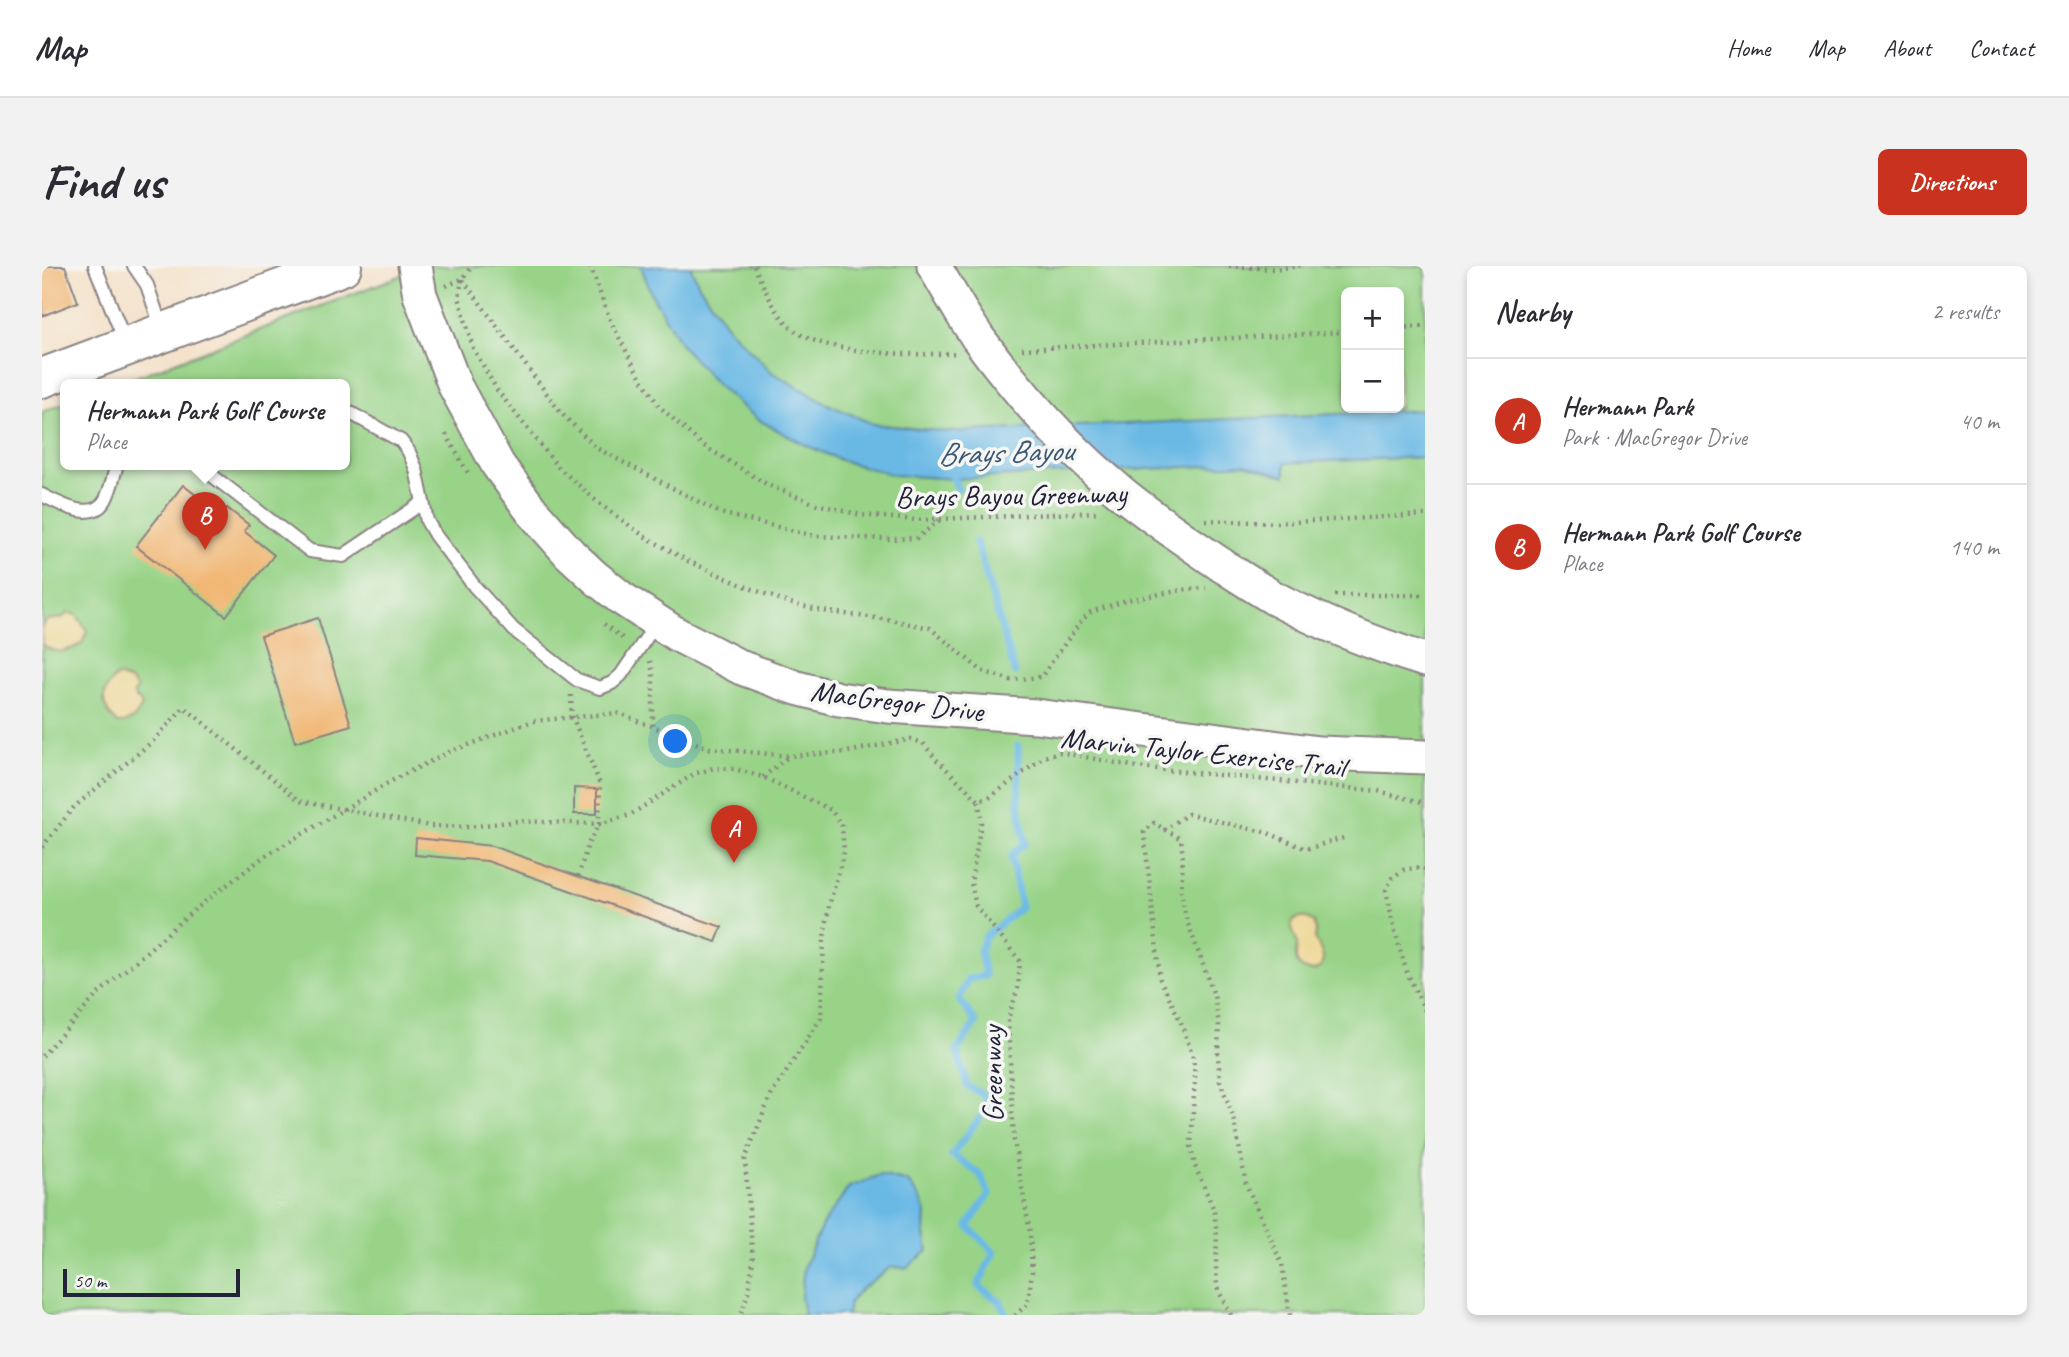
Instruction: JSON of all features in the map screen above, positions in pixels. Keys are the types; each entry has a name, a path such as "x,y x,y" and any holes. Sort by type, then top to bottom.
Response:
{"main road":[{"path":"42,378 163,333 291,279 342,266"},
{"name":"MacGregor Drive","path":"415,266 420,295 445,364 471,419 498,465 532,512 570,554 612,591 676,634 742,668 797,688 839,699 888,706 1036,716 1319,753 1425,757"},
{"path":"934,266 971,345 1083,458 1221,577 1367,639 1425,660"}],"lane":[{"path":"95,266 127,346"},
{"path":"134,266 148,285 163,333"},
{"path":"350,413 401,441 410,452 427,521 435,535 475,587 514,630 577,680 600,688 612,683 621,675 657,622"},
{"path":"42,495 71,509 90,511 104,503 115,470"},
{"path":"205,470 310,551 327,555 343,556 422,503"}],"path":[{"path":"472,266 463,279 460,297 472,348 497,390 558,467 601,505 643,536 688,561 742,585 786,602 822,611 930,628 982,671 1011,680 1041,677 1082,620 1091,612 1127,600 1188,589 1221,577"},
{"name":"Brays Bayou Greenway","path":"590,266 610,320 636,370 659,406 701,444 768,485 816,504 861,515 916,520 1104,512"},
{"path":"754,266 774,307 795,330 820,342 863,352 938,355 971,345"},
{"path":"1229,266 1275,269 1300,266"},
{"path":"445,287 463,279"},
{"path":"463,279 561,413 598,449 720,513 815,536 888,539 917,538 941,519"},
{"path":"1404,328 1425,326"},
{"path":"1017,349 1341,332"},
{"path":"1199,519 1275,523 1425,515"},
{"path":"1334,595 1425,595"},
{"path":"651,662 653,727"},
{"path":"577,680 570,697 572,716 600,784 599,824 587,844 578,877"},
{"path":"42,847 74,807 154,740 184,707 300,801 429,826 469,827 517,821 599,824 638,810 694,774 714,768 735,769 763,777 831,810 842,826 844,852 829,906 824,937 821,1018 771,1097 745,1159 754,1261 741,1315"},
{"path":"42,1056 98,994 193,911 262,858 395,779 449,752 533,721 617,713 709,748 789,756 847,752 911,739 923,743 979,801"},
{"name":"Marvin Taylor Exercise Trail","path":"979,801 989,798 1044,757 1059,752 1137,767 1378,791 1425,803"},
{"path":"763,777 789,756"},
{"name":"Greenway","path":"979,801 981,823 971,883 976,906 1020,961 1018,988 1009,1019 1009,1032 1014,1141 1030,1233 1032,1271 1028,1304 1017,1312"},
{"path":"1164,830 1188,814 1268,833 1306,849 1347,837"},
{"path":"1231,1315 1217,1288 1214,1210 1195,1166 1191,1146 1195,1077 1193,1057 1181,1022 1160,979 1144,832 1154,823 1181,839 1181,891 1186,918 1214,995 1219,1024 1220,1081 1234,1119 1246,1184 1282,1264 1290,1315"},
{"path":"1425,869 1421,867 1404,870 1392,878 1386,890 1406,970 1425,1012"}],"green space":[{"path":"426,266 1425,266 1425,1315 42,1315 42,412 60,405 60,470 350,470 350,379 131,379"}],"sand":[{"path":"68,613 77,615 87,631 82,644 66,650 51,650 42,643 42,627 47,620 62,618"},
{"path":"117,676 131,681 137,688 134,694 142,706 132,719 122,723 117,723 111,717 104,699 107,688"},
{"path":"1299,918 1314,922 1315,940 1323,957 1322,965 1316,970 1305,970 1297,961 1297,942 1292,921"}],"water":[{"name":"Brays Bayou","path":"641,266 690,266 699,285 730,330 772,372 825,403 873,424 949,432 1425,410 1425,457 1285,463 1285,476 1245,464 955,479 894,475 843,461 803,444 757,419 718,386 681,345 651,293"},
{"path":"880,1175 908,1182 920,1198 926,1212 925,1234 928,1251 906,1268 891,1267 862,1288 849,1303 847,1315 804,1315 801,1296 804,1267 822,1225 849,1187"}],"building":[{"path":"42,266 65,266 78,302 42,316"},
{"path":"183,485 222,515 227,508 249,525 244,531 274,555 226,616 136,546"},
{"path":"318,618 351,725 295,742 261,636"},
{"path":"574,788 597,789 597,814 574,814"},
{"path":"416,838 492,846 722,927 716,942 487,861 415,855"}],"waterway":[{"name":"Brays Bayou","path":"951,474 958,489"},
{"path":"976,541 1015,673"},
{"path":"1007,1315 1000,1301 978,1286 994,1252 968,1226 989,1194 980,1174 952,1155 987,1108 984,1095 967,1086 957,1051 976,1022 959,1000 968,979 985,976 980,951 985,937 1021,907 1011,856 1025,843 1019,803 1018,746"}],"place":[{"name":"Hermann Park Golf Course","path":"205,550"},
{"name":"Hermann Park","path":"734,863"}]}
